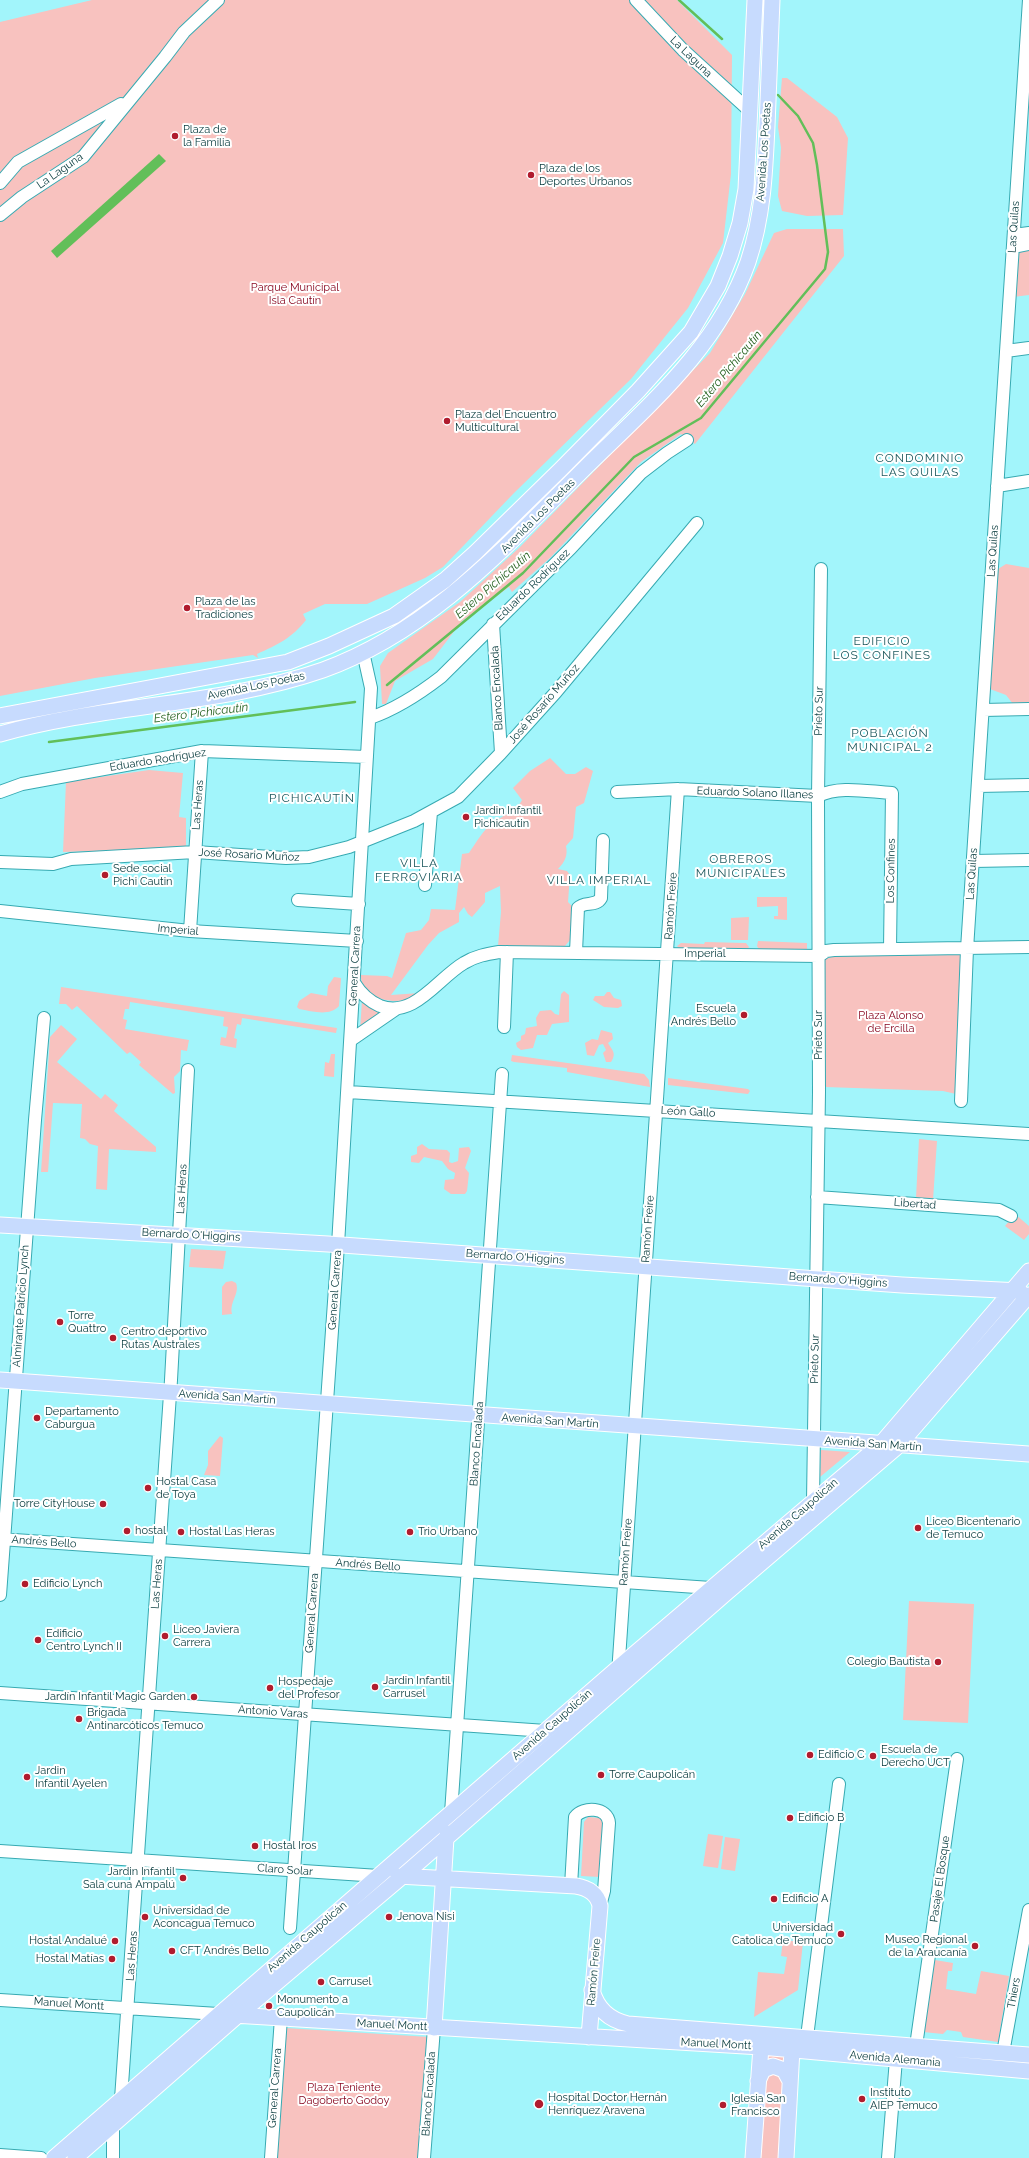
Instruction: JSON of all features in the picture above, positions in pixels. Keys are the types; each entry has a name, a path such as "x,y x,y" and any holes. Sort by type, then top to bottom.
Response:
{"main road":[{"name":"Avenida Los Poetas","path":"0,716 288,662 329,646 394,616 439,584 475,553 638,391 691,332 718,286 740,223 746,189 755,0"},
{"name":"Avenida Los Poetas","path":"0,734 35,725 251,689 293,680 324,670 389,639 423,618 483,570 683,371 712,334 737,288 756,232 764,188 772,0"},
{"path":"770,55 777,29 779,0"},
{"path":"363,652 377,629 394,616"},
{"name":"Bernardo O'Higgins","path":"0,1225 180,1234 1029,1292"},
{"name":"Avenida Caupolicán","path":"54,2158 618,1668 880,1445 1029,1271"},
{"name":"Avenida Caupolicán","path":"76,2158 237,2016 402,1876 898,1446 1029,1295"},
{"name":"Avenida San Martín","path":"0,1380 880,1445 1029,1454"},
{"path":"446,1838 466,1800"},
{"name":"Blanco Encalada","path":"434,2028 446,1838"},
{"name":"Claro Solar","path":"379,1876 571,1886"},
{"path":"571,1886 589,1891 599,1901 600,1906"},
{"name":"Ramón Freire","path":"589,2037 600,1906"},
{"name":"Manuel Montt","path":"592,1990 596,2002 604,2013 621,2023 780,2035"},
{"name":"Manuel Montt","path":"218,2014 761,2047"},
{"path":"753,2158 761,2047 767,2039 780,2035"},
{"name":"Avenida Alemania","path":"780,2035 1029,2055"},
{"name":"Avenida Alemania","path":"761,2047 1029,2071"},
{"path":"786,2158 792,2050"},
{"path":"990,2067 1003,2058 1003,2053"},
{"path":"758,2081 763,2070 773,2066 784,2070 790,2081"}],"street":[{"name":"La Laguna","path":"0,215 22,197 83,157 127,101 165,57 175,42 218,0"},
{"name":"La Laguna","path":"636,0 683,50 750,111"},
{"name":"Las Quilas","path":"961,1101 967,949 1006,351 1025,122 1029,0"},
{"name":"La Laguna","path":"0,183 18,162 127,101"},
{"path":"1014,241 1029,233"},
{"path":"1014,241 1029,244"},
{"path":"1006,351 1029,348"},
{"name":"Eduardo Rodríguez","path":"370,718 389,711 428,688 571,548 640,473 687,440"},
{"path":"998,486 1029,481"},
{"name":"José Rosario Muñoz","path":"0,862 53,864 72,859 195,852 298,858 335,852 397,829 458,797 501,753 556,692 697,523"},
{"name":"Prieto Sur","path":"813,1501 818,1120 818,796 821,570"},
{"name":"Blanco Encalada","path":"493,624 501,753"},
{"name":"General Carrera","path":"290,1928 355,984 371,688 363,652"},
{"path":"983,710 1029,709"},
{"name":"Eduardo Rodríguez","path":"0,792 22,784 202,751 367,757"},
{"name":"Las Heras","path":"190,931 202,751"},
{"path":"978,786 1029,785"},
{"name":"Eduardo Solano Illanes","path":"617,792 678,789 818,796 828,790 892,793"},
{"name":"Ramón Freire","path":"612,1693 616,1683 618,1668 678,789"},
{"name":"Los Confines","path":"890,949 892,793"},
{"path":"426,885 431,812"},
{"path":"576,952 578,908 583,904 595,903 601,898 603,840"},
{"path":"973,861 1029,860"},
{"path":"298,900 359,904"},
{"name":"Imperial","path":"0,911 190,931 357,941"},
{"name":"Imperial","path":"351,1040 396,1009 418,1000 444,977 464,963 487,954 508,952 576,952 819,956 826,951 834,950 1029,947"},
{"path":"504,1027 508,952"},
{"path":"355,984 362,994 372,1002 384,1007 396,1009"},
{"name":"Almirante Patricio Lynch","path":"0,1595 2,1539 16,1381 44,1018"},
{"name":"Las Heras","path":"121,2099 129,2008 170,1393 188,1070"},
{"name":"Blanco Encalada","path":"452,1813 502,1074"},
{"name":"León Gallo","path":"348,1092 1029,1134"},
{"name":"Libertad","path":"817,1198 999,1210 1011,1216"},
{"name":"Andrés Bello","path":"2,1539 712,1588"},
{"name":"Antonio Varas","path":"0,1694 546,1731"},
{"name":"Pasaje El Bosque","path":"916,2046 958,1759"},
{"path":"807,2037 839,1784"},
{"name":"Ramón Freire","path":"571,1886 575,1817 584,1810 603,1812 608,1816 609,1823 604,1891 600,1906"},
{"name":"Claro Solar","path":"0,1851 379,1876"},
{"name":"Thiers","path":"1003,2053 1029,1910"},
{"name":"Manuel Montt","path":"0,2000 218,2014"},
{"name":"General Carrera","path":"270,2158 280,2018"},
{"name":"Blanco Encalada","path":"424,2158 434,2028"},
{"path":"888,2158 896,2059"},
{"path":"113,2125 113,2158"},
{"path":"0,2155 41,2158"}],"green space":[{"name":"Parque Municipal Isla Cautín","path":"92,0 677,0 732,55 731,174 723,243 688,308 631,379 514,493 443,567 425,578 367,604 325,604 303,614 306,620 295,632 278,644 257,654 258,658 253,655 95,678 0,696 0,22"},
{"path":"782,78 787,78 837,117 848,138 843,215 807,216 782,211 778,196 781,148 778,127"},
{"path":"787,229 843,229 844,256 695,444 681,434 641,462 551,557 512,592 509,587 462,621 433,659 395,681 386,704 382,704 380,666 388,653 460,602 520,547 710,353 745,294 774,233"},
{"path":"1029,248 1029,295 1013,297 1016,250"},
{"path":"1006,564 1029,568 1029,703 1013,704 1006,695 990,689 998,569"},
{"path":"550,758 566,774 575,774 586,767 593,771 584,803 576,807 573,838 566,846 567,852 565,858 558,869 567,871 570,875 568,902 575,909 570,940 565,946 558,947 498,946 501,912 500,886 485,893 485,902 472,917 468,914 464,907 459,913 459,922 439,933 428,945 391,995 420,993 407,999 391,1001 376,997 370,993 362,982 361,975 387,976 392,978 406,933 421,930 429,920 431,909 455,910 462,854 469,853 488,827 516,808 522,800 513,788 530,771"},
{"path":"149,770 183,773 179,817 186,818 186,848 63,852 66,782"},
{"path":"757,897 787,897 787,920 774,919 774,916 778,916 778,906 757,907"},
{"path":"749,917 748,940 731,940 731,918"},
{"path":"758,941 807,943 807,950 760,951 757,946"},
{"path":"705,942 746,943 749,947 747,950 679,948 677,946 681,943 704,944"},
{"name":"Plaza Alonso de Ercilla","path":"963,955 956,1094 943,1091 825,1087 825,959 834,956"},
{"path":"334,977 341,978 339,1006 325,1012 315,1012 299,1009 297,1007 299,1001 311,993 327,996 328,986"},
{"path":"61,987 337,1028 336,1033 242,1018 241,1025 237,1024 234,1038 237,1039 236,1048 220,1045 221,1037 226,1038 228,1027 223,1026 224,1017 130,1002 129,1009 125,1009 123,1019 127,1020 125,1029 189,1040 187,1051 181,1050 180,1071 174,1077 175,1093 173,1094 139,1065 141,1062 130,1052 127,1054 77,1006 72,1010 66,1004 59,1004"},
{"path":"564,991 569,995 569,1022 552,1024 547,1035 537,1035 533,1048 521,1050 517,1047 516,1043 521,1040 521,1036 525,1034 526,1028 537,1026 536,1018 540,1011 551,1010 555,1014 559,1015 561,994"},
{"path":"607,992 610,992 614,998 621,1000 622,1006 618,1008 604,1007 593,1000 595,996 604,996"},
{"path":"362,1000 387,1012 360,1031"},
{"path":"61,1025 77,1039 57,1062 101,1099 105,1094 118,1105 114,1111 156,1147 156,1152 109,1149 107,1190 96,1189 98,1146 90,1144 85,1139 80,1138 82,1104 53,1103 48,1172 41,1172 50,1037"},
{"path":"601,1030 612,1033 613,1039 608,1043 614,1054 611,1062 606,1062 603,1053 606,1050 603,1044 599,1045 594,1056 587,1055 585,1043 592,1039 598,1040"},
{"path":"331,1054 335,1054 334,1077 324,1076 325,1062 329,1063"},
{"path":"512,1055 644,1074 649,1080 650,1087 567,1072 567,1068 514,1062 511,1061"},
{"path":"668,1078 748,1089 750,1091 748,1094 668,1085"},
{"path":"919,1139 937,1141 933,1200 916,1198"},
{"path":"422,1144 429,1149 447,1150 450,1153 449,1162 452,1163 458,1161 459,1148 469,1147 471,1151 465,1168 469,1173 467,1191 465,1194 451,1194 444,1189 445,1180 454,1179 455,1173 448,1169 442,1161 424,1157 419,1163 411,1162 411,1156 417,1154 417,1147"},
{"path":"1015,1214 1029,1226 1029,1234 1024,1240 1005,1226"},
{"path":"191,1249 226,1251 223,1269 189,1267"},
{"path":"232,1281 236,1283 237,1291 231,1310 232,1314 222,1315 222,1287 226,1282"},
{"path":"220,1436 223,1438 220,1476 204,1475 208,1465 208,1451"},
{"path":"821,1450 850,1452 820,1477"},
{"name":"Colegio Bautista","path":"909,1601 974,1604 968,1723 903,1720"},
{"path":"588,1817 600,1818 603,1823 600,1877 581,1876 584,1822"},
{"path":"708,1834 723,1836 718,1868 703,1866"},
{"path":"725,1837 740,1839 735,1871 721,1869"},
{"path":"783,1940 803,1942 798,1990 754,2017 758,1972 784,1974 787,1957 781,1956"},
{"path":"935,1960 953,1963 952,1971 948,1971 946,1989 976,1994 981,1971 1009,1976 998,2042 963,2037 961,2032 947,2030 943,2034 923,2032"},
{"name":"Plaza Teniente Dagoberto Godoy","path":"285,2028 429,2037 420,2158 275,2158"},
{"path":"763,2053 788,2055 782,2158 757,2158"}],"shaded area":[{"path":"159,154 166,161 57,258 51,251"}],"waterway":[{"name":"Estero Pichicautín","path":"679,0 722,39"},
{"name":"Estero Pichicautín","path":"387,685 523,573 634,457 701,418 825,269 828,252 813,143 798,116 778,95"},
{"name":"Estero Pichicautín","path":"49,742 355,702"}],"place":[{"name":"Plaza de la Familia","path":"175,136"},
{"name":"Plaza de los Deportes Urbanos","path":"531,175"},
{"name":"Plaza del Encuentro Multicultural","path":"447,421"},
{"name":"Plaza de las Tradiciones","path":"187,608"},
{"name":"Jardin Infantil Pichicautin","path":"466,817"},
{"name":"Sede social Pichi Cautin","path":"105,875"},
{"name":"Escuela Andrés Bello","path":"744,1015"},
{"name":"Torre Quattro","path":"60,1322"},
{"name":"Centro deportivo Rutas Australes","path":"113,1338"},
{"name":"Departamento Caburgua","path":"37,1418"},
{"name":"Hostal Casa de Toya","path":"148,1488"},
{"name":"Torre CityHouse","path":"103,1504"},
{"name":"Liceo Bicentenario de Temuco","path":"918,1528"},
{"name":"hostal","path":"127,1531"},
{"name":"Hostal Las Heras","path":"181,1532"},
{"name":"Trio Urbano","path":"410,1532"},
{"name":"Edificio Lynch","path":"25,1584"},
{"name":"Liceo Javiera Carrera","path":"165,1636"},
{"name":"Edificio Centro Lynch II","path":"38,1640"},
{"name":"Colegio Bautista","path":"938,1662"},
{"name":"Jardin Infantil Carrusel","path":"375,1687"},
{"name":"Hospedaje del Profesor","path":"270,1688"},
{"name":"Jardín Infantil Magic Garden","path":"194,1697"},
{"name":"Brigada Antinarcóticos Temuco","path":"79,1719"},
{"name":"Edificio C","path":"810,1755"},
{"name":"Escuela de Derecho UCT","path":"873,1756"},
{"name":"Torre Caupolicán","path":"601,1775"},
{"name":"Jardin Infantil Ayelen","path":"27,1777"},
{"name":"Edificio B","path":"790,1818"},
{"name":"Hostal Iros","path":"255,1846"},
{"name":"Jardin Infantil Sala cuna Ampalú","path":"183,1878"},
{"name":"Edificio A","path":"774,1899"},
{"name":"Universidad de Aconcagua Temuco","path":"145,1917"},
{"name":"Jenova Nisi","path":"389,1917"},
{"name":"Universidad Catolica de Temuco","path":"841,1934"},
{"name":"Hostal Andalué","path":"115,1941"},
{"name":"Museo Regional de la Araucanía","path":"975,1946"},
{"name":"CFT Andrés Bello","path":"172,1951"},
{"name":"Hostal Matías","path":"112,1959"},
{"name":"Carrusel","path":"321,1982"},
{"name":"Monumento a Caupolicán","path":"269,2006"},
{"name":"Instituto AIEP Temuco","path":"862,2099"},
{"name":"Hospital Doctor Hernán Henríquez Aravena","path":"539,2104"},
{"name":"Iglesia San Francisco","path":"723,2105"}],"district":[{"name":"CONDOMINIO LAS QUILAS","path":"920,465"},
{"name":"EDIFICIO LOS CONFINES","path":"882,648"},
{"name":"POBLACIÓN MUNICIPAL 2","path":"890,740"},
{"name":"PICHICAUTÍN","path":"312,798"},
{"name":"OBREROS MUNICIPALES","path":"741,866"},
{"name":"VILLA FERROVIARIA","path":"419,870"},
{"name":"VILLA IMPERIAL","path":"599,880"}]}
